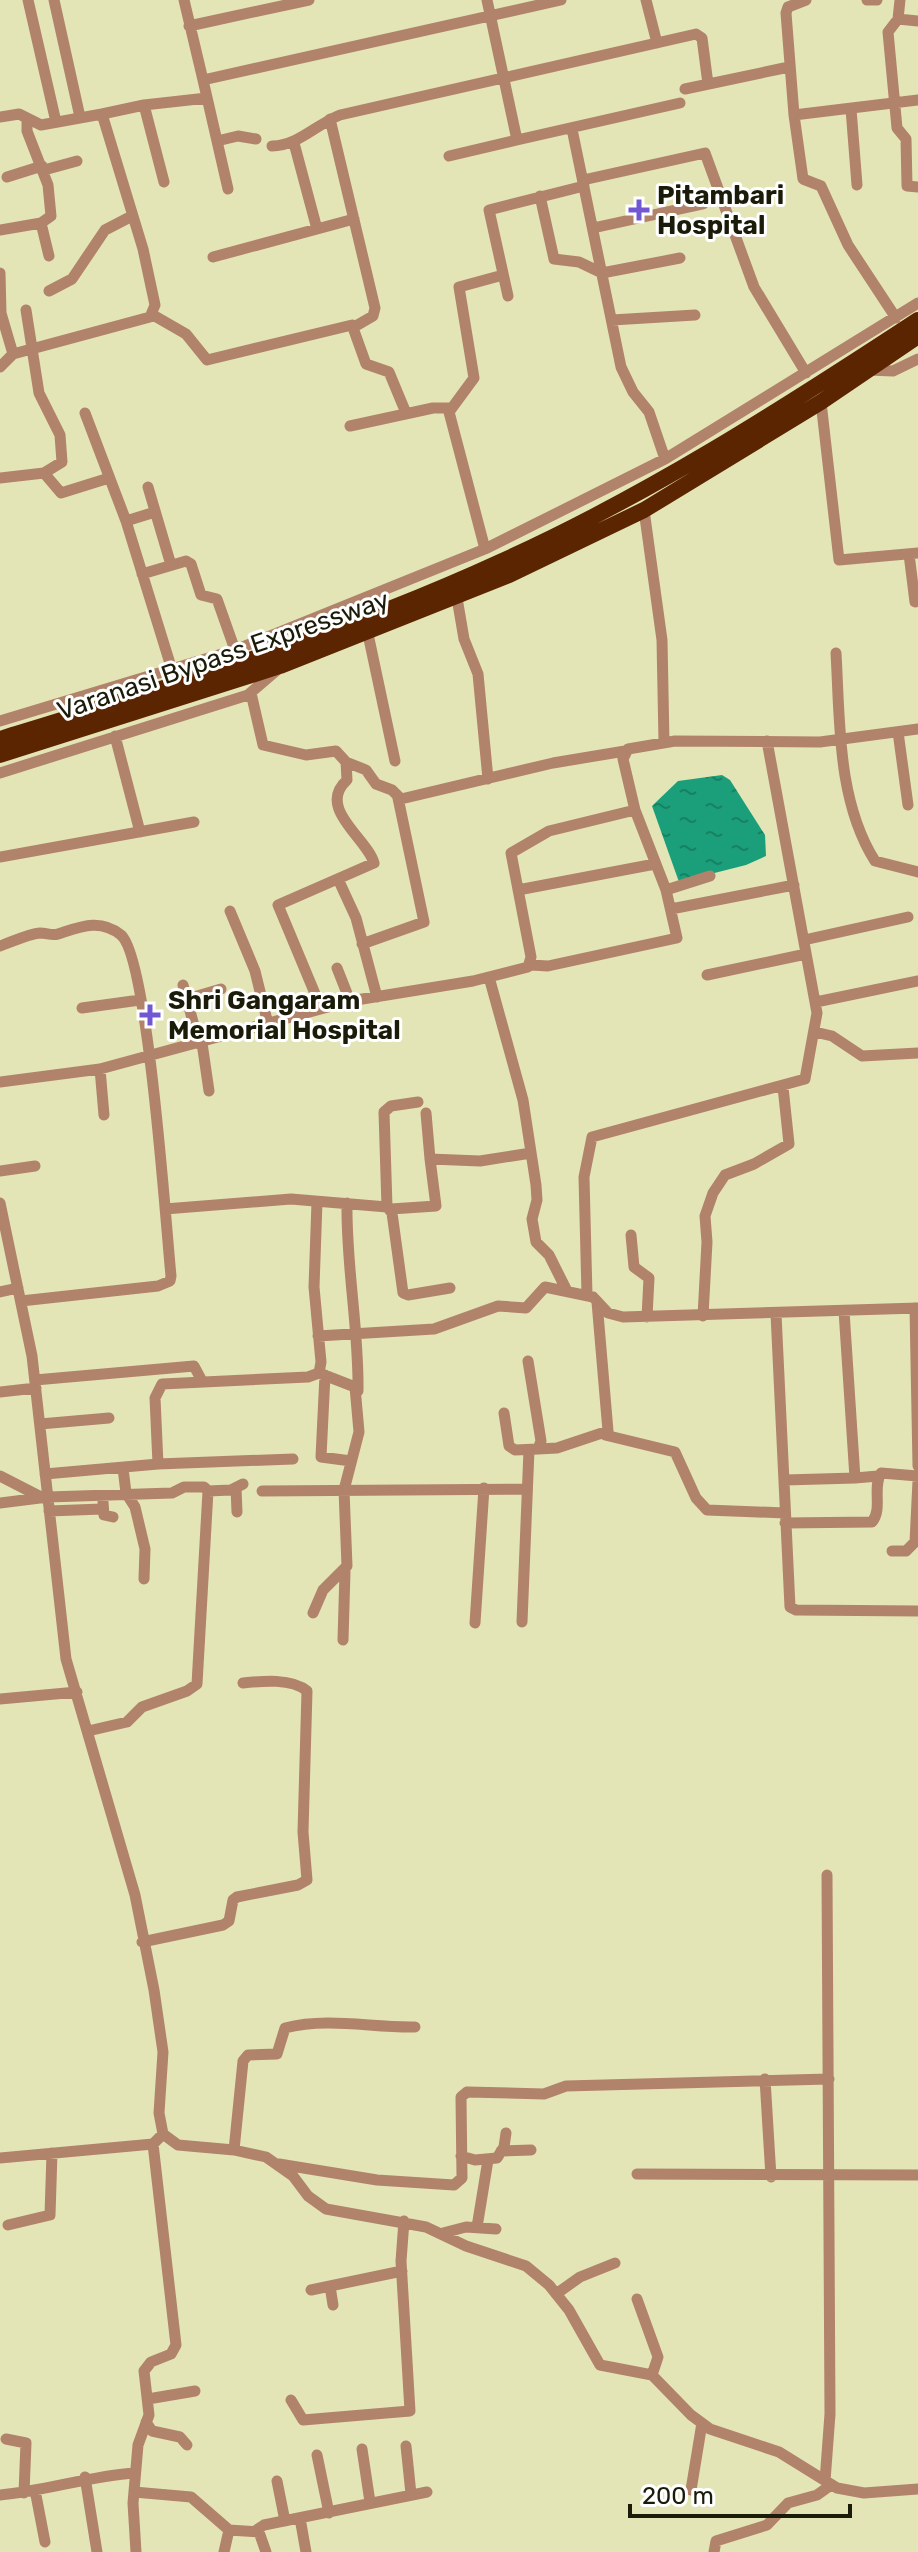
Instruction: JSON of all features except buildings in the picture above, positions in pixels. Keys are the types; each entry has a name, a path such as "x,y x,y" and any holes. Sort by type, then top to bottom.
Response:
{"highway":[{"name":"Varanasi Bypass Expressway","path":"0,739 279,652 502,562 638,492 918,320"},
{"name":"Varanasi Bypass Expressway","path":"0,755 280,666 457,598 644,510 821,402 918,336"}],"street":[{"path":"28,0 56,122"},
{"path":"54,0 80,117"},
{"path":"184,0 228,189"},
{"path":"189,26 309,0"},
{"path":"487,0 517,140"},
{"path":"203,80 561,0"},
{"path":"646,0 657,43"},
{"path":"806,0 787,9 789,67 803,179 821,186 848,245 896,318"},
{"path":"867,0 877,0"},
{"path":"900,0 898,19 888,32 897,128 906,139 907,186 918,187"},
{"path":"898,19 918,21"},
{"path":"272,146 294,143 308,130 330,119 700,35 708,84"},
{"path":"685,89 789,67"},
{"path":"0,117 19,114 37,124 144,105 207,98"},
{"path":"794,115 918,100"},
{"path":"449,156 680,103"},
{"path":"144,105 164,182"},
{"path":"851,109 857,185"},
{"path":"102,114 149,277 153,315"},
{"path":"0,230 41,223 51,216 43,168 27,131 27,119"},
{"path":"330,119 375,312 354,327"},
{"path":"572,129 621,367 633,392 649,412 665,459"},
{"path":"217,141 238,136 256,139"},
{"path":"294,143 317,229"},
{"path":"508,296 489,210 705,153 754,287 806,373"},
{"path":"7,177 77,161"},
{"path":"540,196 551,257 579,262 602,273 680,258"},
{"path":"593,228 703,204"},
{"path":"49,291 72,279 105,230 132,216"},
{"path":"213,257 354,219"},
{"path":"41,223 49,256"},
{"path":"0,273 1,313 13,354"},
{"path":"485,549 451,426 450,408 474,378 459,287 503,275"},
{"path":"0,721 235,650 485,549 665,459 918,303"},
{"path":"0,478 44,473 59,467 63,456 60,435 39,393 26,310"},
{"path":"0,367 13,354 153,315 186,334 207,360 347,325 354,327"},
{"path":"612,320 695,315"},
{"path":"354,327 365,362 370,368 389,372 406,413"},
{"path":"868,370 893,371 918,359"},
{"path":"821,402 839,560 914,554 915,602"},
{"path":"350,426 406,413 450,408"},
{"path":"85,413 126,521 172,670"},
{"path":"44,473 61,493 109,478"},
{"path":"148,487 171,565"},
{"path":"644,510 662,640 664,742"},
{"path":"126,521 155,512"},
{"path":"142,574 171,565 191,564 201,595 217,599 235,650"},
{"path":"457,598 464,639 478,674 488,779"},
{"path":"368,634 395,761"},
{"path":"836,653 842,739 853,815 872,857 918,872"},
{"path":"0,773 251,693 280,666"},
{"path":"251,693 263,745 306,755 336,751 346,762 358,764 376,784 392,790 398,798 424,922 362,944"},
{"path":"398,798 664,742 842,739 918,729"},
{"path":"898,732 908,805"},
{"path":"115,736 140,832"},
{"path":"605,1435 609,1421 592,1298 584,1177 592,1137 805,1079 815,1032 816,1002 767,741"},
{"path":"0,1082 100,1069 150,1058 350,1001 489,977 531,965 548,966 675,941 678,936 666,890 635,810 623,759 625,751"},
{"path":"321,1008 278,905 374,863 371,853 347,828 337,799 338,789 347,780 346,762"},
{"path":"531,965 510,857 528,841 569,825 635,810"},
{"path":"0,857 194,822"},
{"path":"518,890 655,864"},
{"path":"666,890 710,876"},
{"path":"338,879 377,997"},
{"path":"671,909 794,885"},
{"path":"230,911 255,971 268,1024"},
{"path":"804,940 908,917"},
{"path":"0,946 36,934 58,934 81,924 108,928 122,936 127,944 150,1058 171,1276 165,1285 21,1301"},
{"path":"707,975 806,954"},
{"path":"337,968 350,1001"},
{"path":"489,977 520,1087 537,1200 532,1219 536,1242 549,1255 567,1291"},
{"path":"816,1002 918,981"},
{"path":"183,985 201,1043 209,1091"},
{"path":"187,999 221,989"},
{"path":"82,1008 140,1000"},
{"path":"815,1032 832,1036 862,1056 918,1053"},
{"path":"100,1069 104,1115"},
{"path":"703,1316 706,1212 725,1175 754,1164 789,1144 783,1087"},
{"path":"418,1102 391,1106 384,1112 389,1208 403,1293 408,1295 450,1288"},
{"path":"165,1209 265,1199 389,1208 436,1206 426,1113"},
{"path":"430,1159 480,1161 531,1153"},
{"path":"0,1171 35,1166"},
{"path":"317,1202 314,1287 322,1374 321,1457 351,1461"},
{"path":"0,1203 4,1238 21,1301 35,1384 45,1474 44,1497 49,1511 66,1659 135,1895 154,1990 163,2052 159,2113 163,2134 178,2145 234,2150 278,2163 377,2180 454,2185 462,2178 461,2097 467,2092 544,2094 563,2086 829,2079"},
{"path":"343,1640 348,1560 344,1490 359,1432 357,1334 346,1257 347,1203"},
{"path":"631,1235 634,1267 649,1278 647,1317"},
{"path":"318,1336 434,1329 498,1306 526,1308 545,1287 592,1298 616,1316 917,1308 918,1466"},
{"path":"0,1292 18,1288"},
{"path":"844,1311 855,1478"},
{"path":"776,1314 789,1603 792,1610 918,1611"},
{"path":"522,1622 527,1489 533,1449 541,1441 528,1361"},
{"path":"0,1392 35,1384 194,1366 202,1381"},
{"path":"158,1464 157,1388 168,1382 322,1374 351,1385 358,1391"},
{"path":"504,1413 509,1446 552,1449 605,1435 675,1452 696,1498 707,1510 872,1522 877,1515 878,1476"},
{"path":"40,1424 109,1418"},
{"path":"45,1474 158,1464 293,1459"},
{"path":"123,1468 126,1493 135,1507 145,1549 144,1579"},
{"path":"785,1480 878,1476 886,1471 918,1479 915,1542 906,1551 892,1551"},
{"path":"0,1476 44,1497"},
{"path":"0,1503 44,1497 172,1493 187,1486 204,1487 208,1491"},
{"path":"208,1491 240,1486 237,1512"},
{"path":"475,1623 484,1488"},
{"path":"262,1491 527,1489"},
{"path":"88,1731 127,1722 142,1707 197,1684 208,1491"},
{"path":"104,1495 104,1515 113,1517"},
{"path":"49,1511 102,1509"},
{"path":"313,1613 323,1590 345,1572"},
{"path":"142,1942 223,1925 229,1921 233,1900 237,1897 298,1885 307,1880 303,1832 307,1691 300,1686 268,1680 243,1683"},
{"path":"0,1699 77,1692"},
{"path":"714,2552 716,2541 767,2525 788,2503 817,2495 828,2483 830,2176 827,1875"},
{"path":"234,2150 243,2061 248,2055 277,2054 285,2028 336,2021 376,2028 415,2027"},
{"path":"765,2079 771,2177"},
{"path":"461,2156 488,2160 497,2158 506,2133"},
{"path":"0,2158 153,2144 163,2134"},
{"path":"136,2552 134,2492 139,2437 146,2422 148,2399 145,2368 171,2354 176,2345 153,2144"},
{"path":"501,2151 531,2150"},
{"path":"8,2225 50,2215 52,2153"},
{"path":"477,2227 488,2160"},
{"path":"278,2163 308,2196 326,2209 404,2221 526,2266 556,2294 600,2365 652,2375 702,2423 779,2452 828,2483 864,2493 918,2489"},
{"path":"637,2174 771,2177 918,2175"},
{"path":"291,2400 303,2420 410,2411 402,2271 404,2221"},
{"path":"443,2233 477,2227 496,2229"},
{"path":"556,2294 580,2277 615,2263"},
{"path":"311,2290 402,2271"},
{"path":"330,2286 333,2305"},
{"path":"637,2299 658,2357 652,2375"},
{"path":"148,2399 195,2391"},
{"path":"146,2422 152,2431 177,2436 187,2445"},
{"path":"691,2490 702,2423"},
{"path":"6,2439 26,2443 29,2492 45,2542"},
{"path":"406,2446 411,2494"},
{"path":"362,2449 370,2502"},
{"path":"317,2455 329,2513"},
{"path":"0,2495 29,2492 85,2477 135,2473"},
{"path":"85,2477 97,2552"},
{"path":"277,2481 285,2521"},
{"path":"134,2492 191,2497 229,2530 255,2531 285,2521 427,2492"},
{"path":"300,2518 306,2552"},
{"path":"224,2552 229,2530"},
{"path":"255,2531 261,2535 266,2552"}],"water":[{"path":"722,775 730,780 765,835 766,856 746,865 679,882 652,806 678,781"}],"place":[{"name":"Pitambari Hospital","path":"639,210"},
{"name":"Shri Gangaram Memorial Hospital","path":"150,1015"}]}
